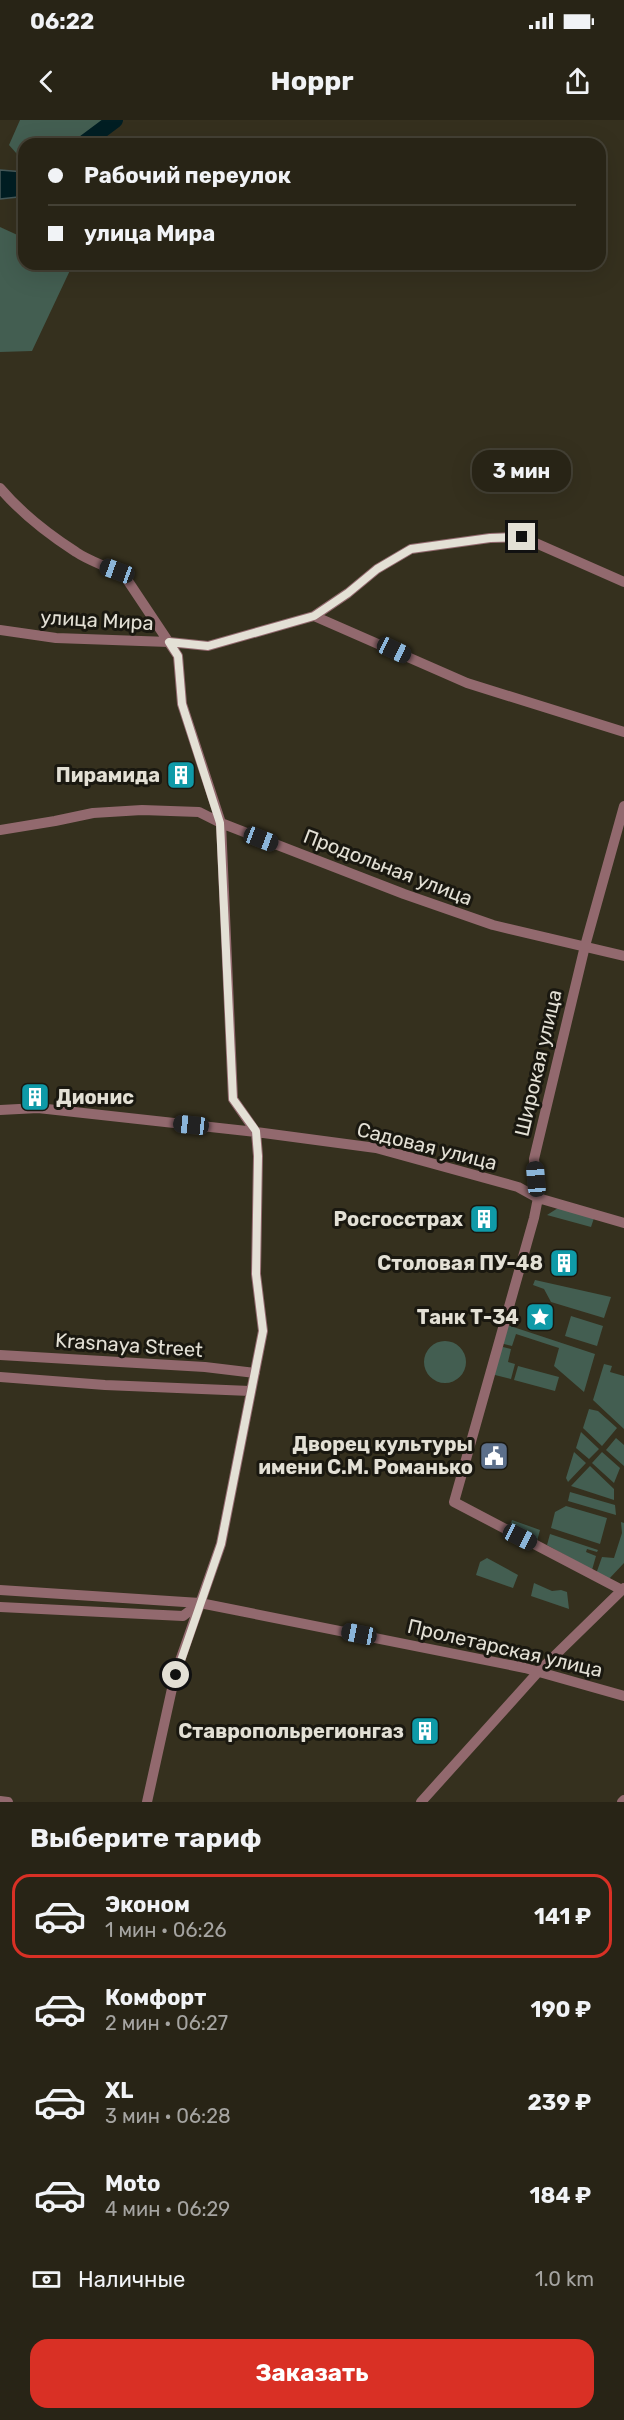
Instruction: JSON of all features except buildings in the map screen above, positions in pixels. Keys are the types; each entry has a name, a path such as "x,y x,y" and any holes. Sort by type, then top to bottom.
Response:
{"street":[{"path":"0,488 24,515 45,531 76,552 117,571 126,578 178,656 182,704 220,823 233,1099 256,1131 258,1156 256,1274 263,1331 221,1544 176,1675 147,1802"},
{"name":"улица Мира","path":"0,630 56,638 169,642 208,646 314,616 348,593 377,569 411,549 490,538 522,537 624,582"},
{"path":"314,616 467,683 624,732"},
{"name":"Широкая улица","path":"623,1589 454,1502 534,1218 538,1198 534,1159 585,945 624,806"},
{"name":"Продольная улица","path":"0,830 93,813 142,810 199,812 220,823 404,894 493,925 624,956"},
{"name":"Садовая улица","path":"0,1110 38,1108 256,1131 376,1148 518,1188 538,1198 624,1223"},
{"name":"Krasnaya Street","path":"0,1355 205,1367 255,1373"},
{"name":"Krasnaya Street","path":"0,1377 163,1388 250,1391"},
{"path":"421,1802 539,1671 623,1589"},
{"name":"Пролетарская улица","path":"0,1590 200,1603 539,1671 624,1696"},
{"path":"0,1607 183,1616 200,1603"},
{"path":"0,1801 8,1802"}],"green space":[{"path":"20,120 121,120 96,138 18,138 18,155 9,145"},
{"path":"0,227 18,235 18,270 70,270 32,351 0,352"},
{"path":"558,1208 594,1218 591,1227 547,1215"},
{"path":"535,1280 611,1297 604,1318 551,1302 544,1289 533,1285"},
{"path":"571,1316 603,1326 597,1346 565,1336"},
{"path":"507,1325 595,1354 584,1392 554,1366 559,1348 516,1334 512,1346 504,1344 502,1340"},
{"path":"445,1341 460,1347 466,1362 460,1377 445,1383 430,1377 424,1362 430,1347"},
{"path":"503,1347 511,1349 508,1362 515,1364 511,1379 495,1375 494,1371 500,1349"},
{"path":"604,1364 612,1366 610,1372 624,1376 624,1429 593,1400"},
{"path":"518,1366 559,1377 555,1391 514,1380"},
{"path":"589,1409 598,1411 617,1428 602,1446 583,1428"},
{"path":"581,1432 599,1449 589,1459 576,1448"},
{"path":"616,1438 624,1445 624,1466 606,1450"},
{"path":"574,1452 586,1463 568,1482 566,1478"},
{"path":"602,1452 620,1468 614,1483 592,1463"},
{"path":"590,1466 614,1489 614,1500 571,1486"},
{"path":"570,1492 615,1505 616,1515 568,1501"},
{"path":"566,1506 607,1518 600,1544 551,1528 555,1512"},
{"path":"512,1520 540,1530 537,1541 509,1528"},
{"path":"621,1522 624,1523 624,1563 608,1580 596,1574 602,1557 614,1558 622,1533"},
{"path":"550,1534 598,1550 597,1552 587,1549 586,1552 596,1556 592,1570 547,1545"},
{"path":"487,1558 518,1575 513,1588 476,1575 480,1562"},
{"path":"534,1583 552,1591 567,1592 569,1609 531,1596"}],"water":[{"path":"0,170 18,172 18,197 0,199"}],"waterway":[{"path":"91,138 115,120"}],"place":[{"name":"Пирамида","path":"181,775"},
{"name":"Дионис","path":"35,1097"},
{"name":"Росгосстрах","path":"484,1219"},
{"name":"Столовая ПУ-48","path":"564,1263"},
{"name":"Танк Т-34","path":"540,1317"},
{"name":"Дворец культуры имени С.М. Романько","path":"494,1456"},
{"name":"Ставропольрегионгаз","path":"425,1731"}],"route":[{"path":"176,1675 221,1544 263,1331 256,1274 258,1156 256,1131 233,1099 220,823 182,704 178,656 169,642 208,646 314,616 348,593 377,569 411,549 490,538 522,537"}]}
